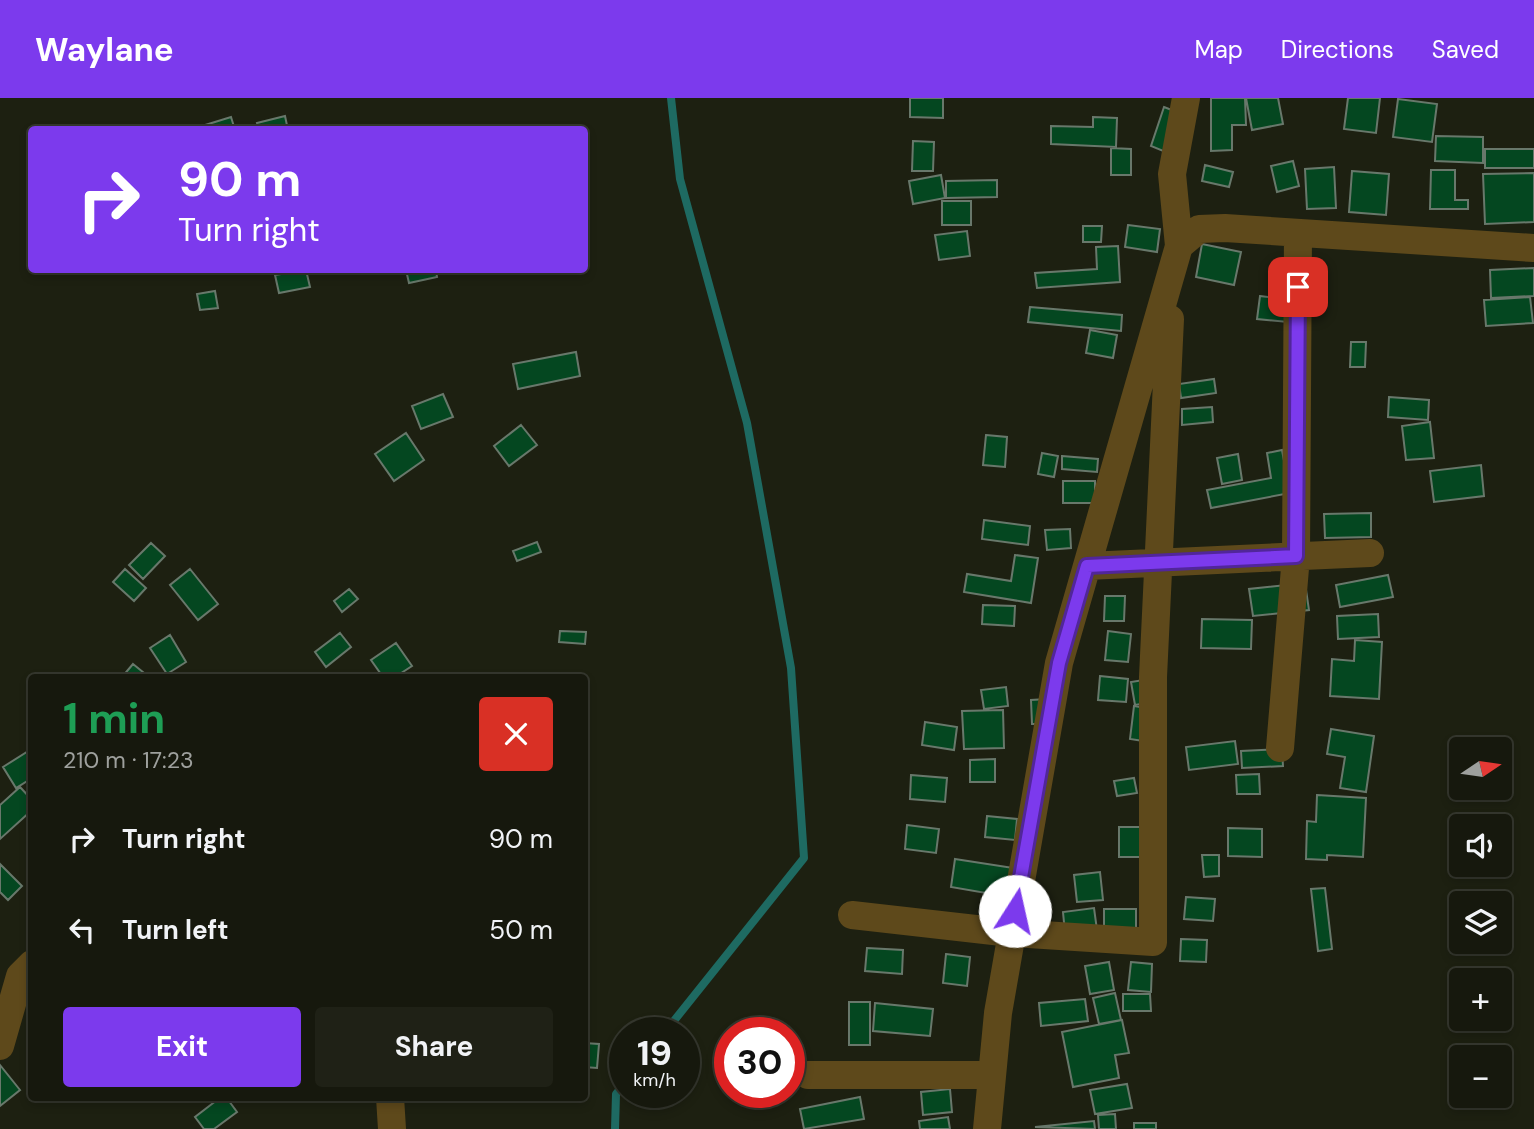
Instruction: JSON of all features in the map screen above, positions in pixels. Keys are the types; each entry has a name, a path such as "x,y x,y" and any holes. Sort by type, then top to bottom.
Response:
{"street":[{"path":"852,915 1012,933 1153,942 1153,677 1176,258 1172,174 1186,98"},
{"path":"987,1129 998,1013 1059,663 1176,258 1199,229 1225,228 1534,248"},
{"path":"1280,748 1296,556 1298,233"},
{"path":"1087,566 1370,553"},
{"path":"0,1046 20,976 28,968"},
{"path":"808,1075 992,1075"},
{"path":"390,1101 392,1129"}],"building":[{"path":"910,98 943,98 943,118 910,117"},
{"path":"1211,98 1245,98 1246,125 1232,125 1232,150 1211,151"},
{"path":"1246,98 1278,98 1283,124 1252,130"},
{"path":"1348,98 1380,98 1376,133 1344,129"},
{"path":"1398,99 1437,104 1432,142 1393,137"},
{"path":"1164,107 1182,114 1168,153 1151,146"},
{"path":"285,116 287,126 258,126 257,123"},
{"path":"231,117 234,126 202,126"},
{"path":"1093,117 1117,118 1116,147 1051,144 1051,126 1093,127"},
{"path":"1436,136 1483,137 1483,163 1435,161"},
{"path":"913,141 934,142 933,171 912,171"},
{"path":"1111,148 1131,149 1131,175 1111,175"},
{"path":"1485,149 1534,149 1534,168 1485,168"},
{"path":"1293,161 1299,186 1277,192 1271,166"},
{"path":"1205,165 1233,172 1229,187 1202,181"},
{"path":"1334,167 1336,208 1307,209 1305,169"},
{"path":"1431,170 1455,170 1455,200 1468,200 1468,209 1430,209"},
{"path":"1352,171 1389,174 1386,215 1349,212"},
{"path":"1534,173 1534,222 1485,224 1483,174"},
{"path":"941,175 945,198 913,204 909,181"},
{"path":"997,180 997,197 946,198 946,181"},
{"path":"942,201 971,201 971,225 942,225"},
{"path":"1128,225 1160,229 1157,252 1125,247"},
{"path":"1083,226 1102,226 1101,242 1083,242"},
{"path":"967,231 970,256 939,260 935,235"},
{"path":"1202,244 1241,252 1234,285 1196,277"},
{"path":"1118,246 1120,282 1037,288 1035,273 1097,269 1096,247"},
{"path":"1534,268 1534,296 1491,298 1490,270"},
{"path":"1316,269 1317,294 1294,295 1293,270"},
{"path":"307,273 310,287 279,293 275,275"},
{"path":"407,273 436,273 437,277 409,283"},
{"path":"215,291 218,308 200,310 197,294"},
{"path":"1260,296 1312,302 1309,324 1257,319"},
{"path":"1530,297 1533,323 1486,326 1484,300"},
{"path":"1030,307 1122,315 1121,331 1028,322"},
{"path":"1090,330 1117,335 1113,358 1086,353"},
{"path":"1351,342 1366,342 1365,367 1350,367"},
{"path":"576,352 580,376 518,389 513,364"},
{"path":"1214,379 1216,393 1181,398 1179,384"},
{"path":"443,394 453,417 421,429 412,406"},
{"path":"1389,397 1429,400 1428,420 1388,417"},
{"path":"1212,407 1213,422 1182,425 1182,409"},
{"path":"1430,422 1434,458 1406,460 1402,426"},
{"path":"521,425 537,445 509,466 494,446"},
{"path":"406,433 424,460 394,481 375,454"},
{"path":"986,435 1007,437 1005,467 983,465"},
{"path":"1282,450 1290,493 1211,508 1207,490 1271,478 1267,453"},
{"path":"1042,453 1058,456 1054,477 1038,474"},
{"path":"1238,454 1242,480 1222,484 1217,458"},
{"path":"1062,456 1098,459 1097,472 1062,469"},
{"path":"1481,465 1484,496 1434,502 1430,471"},
{"path":"1063,481 1095,481 1095,503 1063,503"},
{"path":"1371,513 1371,537 1325,538 1324,514"},
{"path":"984,520 1030,526 1028,545 982,539"},
{"path":"1070,529 1071,548 1047,550 1045,530"},
{"path":"537,542 541,552 517,561 513,551"},
{"path":"151,543 165,556 143,579 129,565"},
{"path":"1015,555 1038,558 1031,603 964,592 967,574 1011,581"},
{"path":"125,569 146,588 134,601 113,582"},
{"path":"190,569 218,604 198,620 170,585"},
{"path":"1388,575 1393,597 1340,607 1336,585"},
{"path":"1305,583 1309,610 1253,616 1249,589"},
{"path":"349,589 358,599 342,612 334,601"},
{"path":"1105,596 1125,596 1124,621 1104,621"},
{"path":"983,605 1015,606 1014,626 982,624"},
{"path":"1378,614 1379,637 1338,639 1337,616"},
{"path":"1202,619 1252,620 1251,649 1201,648"},
{"path":"560,631 586,632 585,644 559,642"},
{"path":"1108,631 1131,634 1128,662 1105,660"},
{"path":"340,633 351,647 326,667 315,652"},
{"path":"170,635 186,662 167,674 150,648"},
{"path":"1355,640 1382,642 1379,699 1330,696 1332,659 1354,661"},
{"path":"396,643 412,666 400,674 381,674 371,660"},
{"path":"133,664 145,674 125,674"},
{"path":"1100,676 1128,679 1126,702 1098,700"},
{"path":"1156,678 1159,701 1135,705 1131,682"},
{"path":"1006,687 1008,706 984,709 981,690"},
{"path":"1047,699 1048,724 1032,724 1031,700"},
{"path":"1134,706 1153,709 1150,742 1130,739"},
{"path":"1003,710 1004,748 964,749 962,711"},
{"path":"925,722 957,727 954,750 922,745"},
{"path":"1331,729 1374,736 1366,792 1340,788 1345,757 1327,754"},
{"path":"1235,741 1238,764 1189,770 1186,747"},
{"path":"1282,749 1283,766 1242,768 1241,751"},
{"path":"28,751 28,780 16,788 3,767"},
{"path":"995,759 995,782 970,782 970,760"},
{"path":"1259,774 1260,794 1237,794 1236,775"},
{"path":"911,775 947,778 945,802 910,799"},
{"path":"1134,778 1137,793 1117,796 1114,781"},
{"path":"20,787 28,796 28,814 0,839 0,805"},
{"path":"1317,795 1366,798 1363,857 1327,855 1327,860 1306,859 1307,821 1316,822"},
{"path":"987,816 1017,819 1015,840 985,837"},
{"path":"907,825 939,829 936,853 905,849"},
{"path":"1119,827 1142,827 1142,857 1119,857"},
{"path":"1228,828 1262,829 1262,857 1228,856"},
{"path":"1202,855 1219,855 1219,876 1204,877"},
{"path":"955,859 1026,870 1021,899 951,887"},
{"path":"0,864 22,886 8,900 0,892"},
{"path":"1100,872 1103,900 1077,902 1074,875"},
{"path":"1325,888 1332,949 1318,951 1311,889"},
{"path":"1186,897 1215,899 1213,921 1184,919"},
{"path":"1094,908 1097,930 1065,933 1063,912"},
{"path":"1104,909 1136,909 1136,935 1104,935"},
{"path":"1181,939 1207,940 1206,962 1180,961"},
{"path":"867,948 903,950 902,974 865,971"},
{"path":"946,954 970,957 967,986 943,983"},
{"path":"1109,962 1114,990 1090,994 1085,966"},
{"path":"1131,962 1152,964 1151,992 1128,990"},
{"path":"1115,993 1121,1020 1099,1024 1093,998"},
{"path":"1123,994 1150,994 1151,1011 1123,1011"},
{"path":"1085,999 1088,1021 1041,1026 1039,1003"},
{"path":"849,1002 870,1002 870,1045 849,1045"},
{"path":"875,1003 933,1009 930,1036 873,1031"},
{"path":"1122,1020 1129,1053 1115,1055 1119,1078 1073,1087 1062,1032"},
{"path":"588,1043 599,1044 597,1068 588,1067"},
{"path":"0,1065 20,1090 0,1106"},
{"path":"1127,1084 1132,1108 1095,1114 1090,1090"},
{"path":"950,1089 952,1112 923,1115 921,1092"},
{"path":"860,1097 864,1119 804,1129 800,1109"},
{"path":"216,1101 229,1101 237,1112 214,1129 204,1129 195,1117"},
{"path":"1115,1114 1116,1129 1099,1129 1098,1115"},
{"path":"948,1117 950,1129 920,1129 919,1121"},
{"path":"1094,1121 1095,1129 1035,1127"},
{"path":"1134,1123 1156,1123 1156,1129 1134,1129"}],"waterway":[{"path":"671,98 680,179 747,423 791,668 804,858 677,1017"},
{"path":"615,1129 616,1108"}],"route":[{"path":"1015,911 1059,663 1087,566 1296,556 1298,287"}]}
